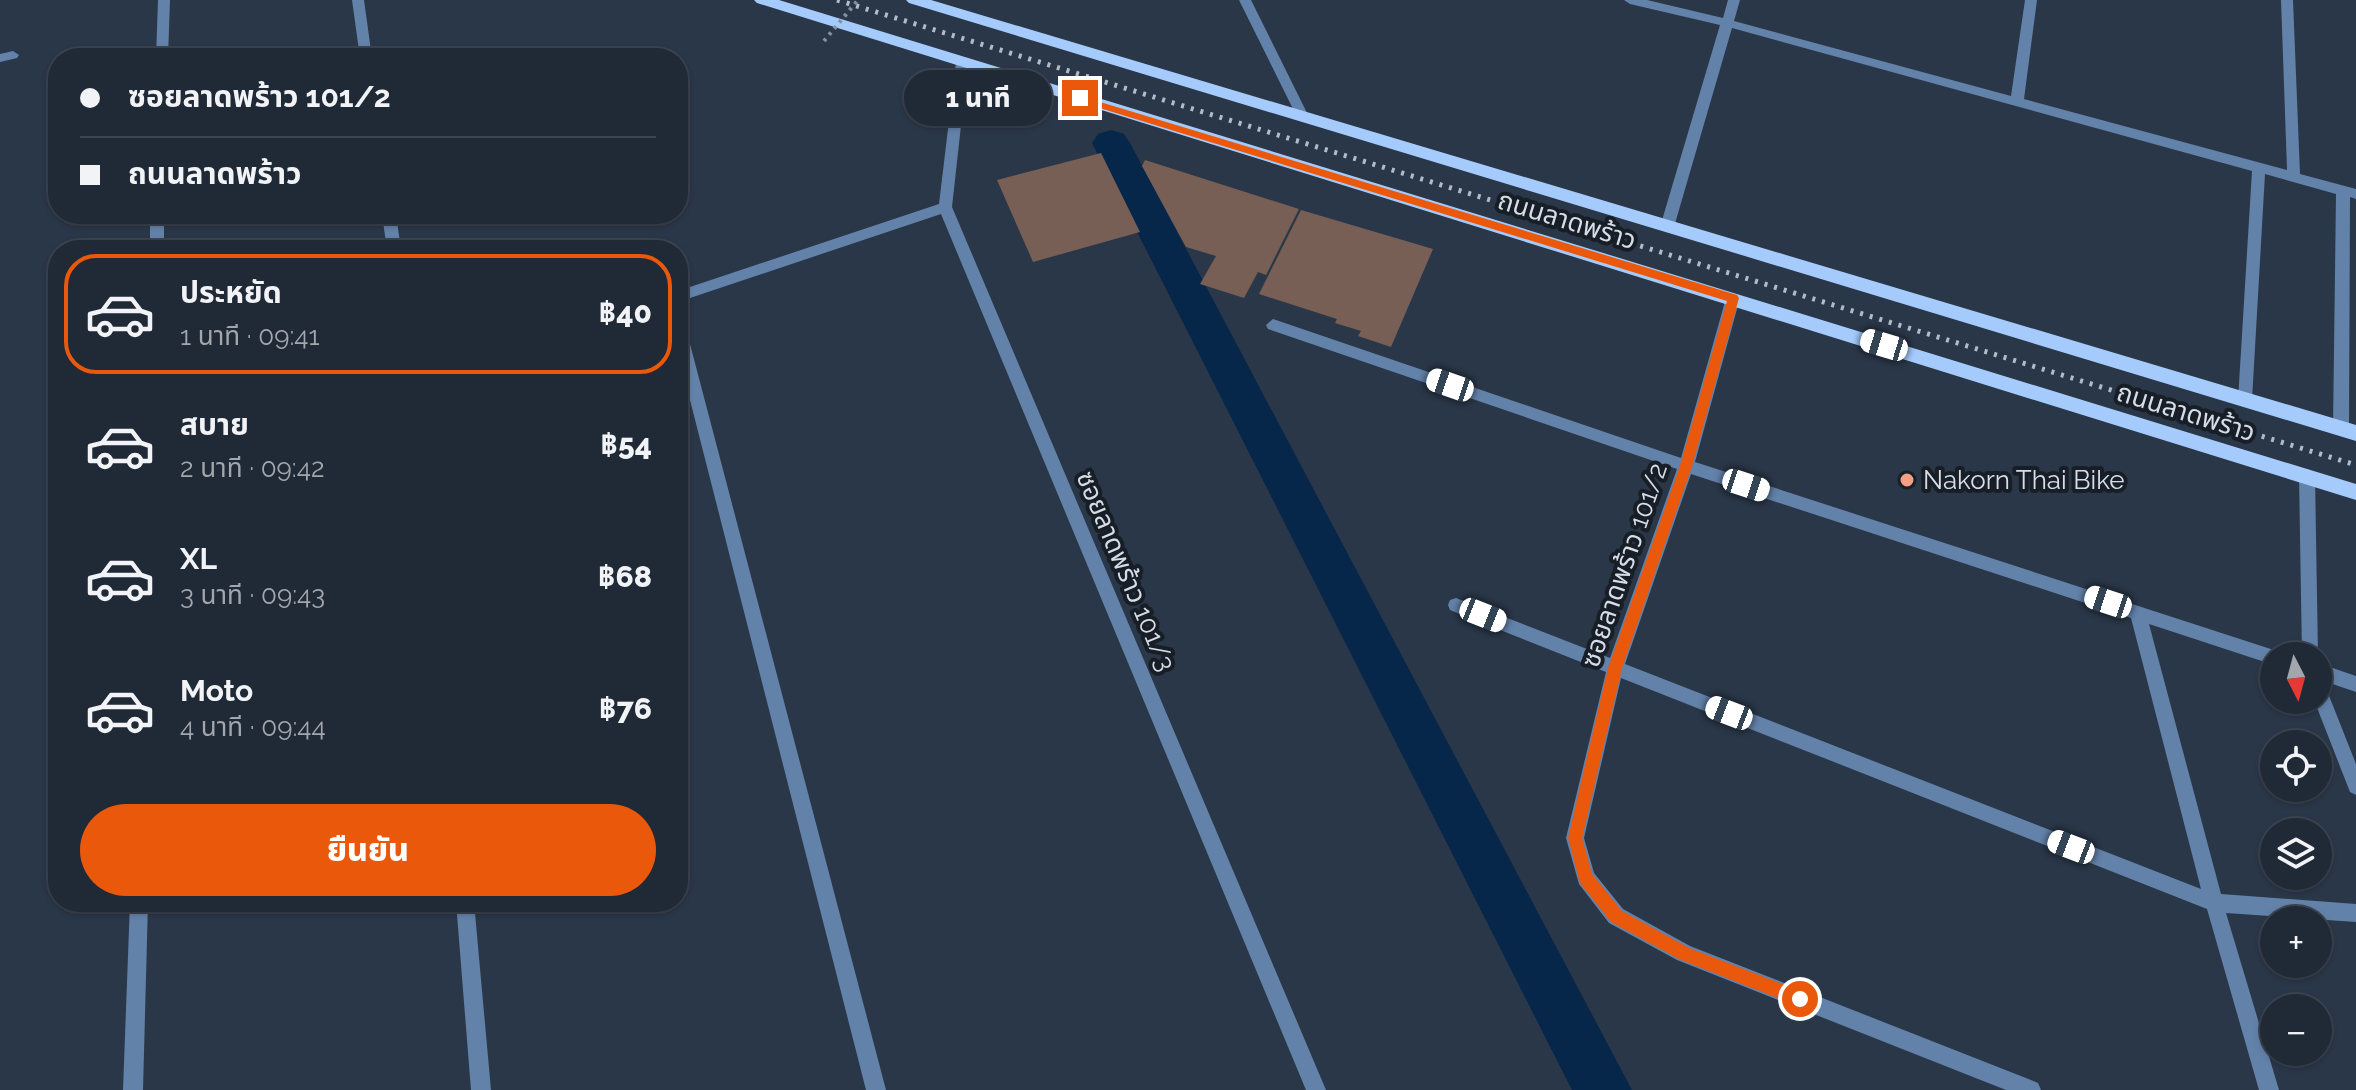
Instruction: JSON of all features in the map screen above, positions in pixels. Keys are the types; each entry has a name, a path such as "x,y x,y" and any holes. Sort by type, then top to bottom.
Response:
{"main road":[{"name":"ถนนลาดพร้าว","path":"762,0 2356,492"},
{"name":"ถนนลาดพร้าว","path":"914,0 2348,430"}],"street":[{"path":"162,48 164,0"},
{"path":"358,0 365,48"},
{"path":"1245,0 1303,117"},
{"path":"1630,0 1727,23 2349,193 2348,430"},
{"path":"1667,227 1734,0"},
{"path":"2017,101 2031,0"},
{"path":"2287,0 2294,178"},
{"name":"ซอยลาดพร้าว 101/3","path":"962,62 945,207 1316,1090"},
{"path":"2245,400 2259,168"},
{"path":"688,294 945,207"},
{"name":"ซอยลาดพร้าว 101/2","path":"1733,298 1686,466 1615,668 1575,838 1586,878 1616,916 1684,953 2031,1090"},
{"path":"1273,325 1686,466 2260,652"},
{"path":"688,364 876,1090"},
{"path":"2307,476 2310,642"},
{"path":"1456,605 2214,903 2356,913"},
{"path":"2138,612 2214,903 2269,1090"},
{"path":"2332,676 2356,684"},
{"path":"2328,714 2356,786"},
{"path":"133,1090 139,912"},
{"path":"466,912 481,1090"}],"path":[{"path":"824,41 858,0"}],"building":[{"path":"1101,153 1140,232 1033,262 997,180"},
{"path":"1145,160 1299,209 1266,275 1258,272 1244,298 1200,284 1216,256 1186,247 1142,166"},
{"path":"1301,210 1433,249 1391,347 1358,336 1361,331 1335,323 1337,319 1259,294"}],"waterway":[{"path":"1111,143 1603,1090"}],"railway":[{"path":"837,0 2356,465"}],"place":[{"name":"Nakorn Thai Bike","path":"1907,480"}],"route":[{"path":"1080,98 1733,298 1686,466 1615,668 1575,838 1586,878 1616,916 1684,953 1800,999"}]}
